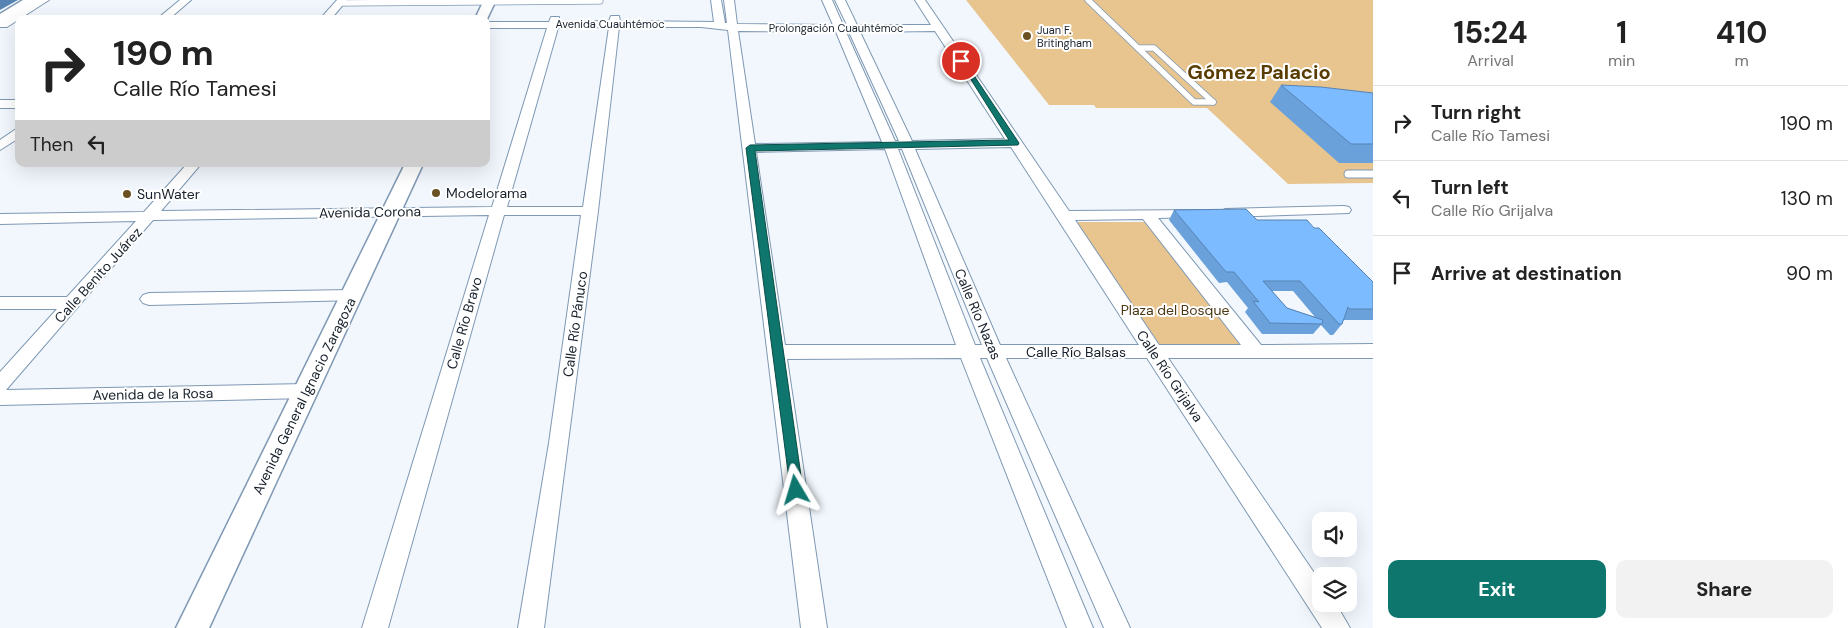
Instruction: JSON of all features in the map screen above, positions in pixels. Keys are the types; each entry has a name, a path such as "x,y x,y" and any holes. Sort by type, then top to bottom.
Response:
{"main road":[{"path":"1,23 33,0"}],"street":[{"path":"0,13 22,0"},
{"path":"16,15 44,0"},
{"path":"167,15 186,0"},
{"path":"716,0 727,23 750,148 814,628"},
{"path":"727,23 729,0"},
{"name":"Calle Río Nazas","path":"827,0 846,26"},
{"name":"Calle Río Nazas","path":"840,0 846,26 898,145 994,352 1117,628"},
{"name":"Calle Río Grijalva","path":"920,0 1337,628"},
{"path":"329,15 341,1"},
{"path":"483,15 490,1"},
{"path":"1,23 15,16"},
{"name":"Avenida Cuauhtémoc","path":"490,20 554,22"},
{"name":"Avenida Cuauhtémoc","path":"490,24 614,21 727,23"},
{"name":"Calle Río Pánuco","path":"531,628 591,210 614,21"},
{"name":"Calle Río Bravo","path":"375,628 496,211 554,22"},
{"path":"1,23 15,25"},
{"name":"Prolongación Cuauhtémoc","path":"727,23 846,26 937,25"},
{"path":"0,104 15,104"},
{"path":"750,148 1015,143"},
{"name":"Calle Río Nazas","path":"898,145 968,352 1080,628"},
{"name":"Calle Benito Juárez","path":"0,386 150,217 192,167"},
{"name":"Avenida General Ignacio Zaragoza","path":"192,628 413,167"},
{"name":"Avenida Corona","path":"0,219 392,211 591,210"},
{"path":"1064,216 1344,210"},
{"path":"1296,212 1310,225"},
{"path":"1147,214 1256,352"},
{"path":"149,299 352,296"},
{"path":"0,303 72,303"},
{"name":"Calle Río Balsas","path":"778,352 1373,352"},
{"name":"Avenida de la Rosa","path":"0,398 306,391"}],"lane":[{"path":"1088,0 1194,102 1213,102 1154,48 1138,48"},
{"path":"341,1 600,1"},
{"path":"1348,174 1373,174"}],"green space":[{"path":"966,0 1373,0 1373,183 1288,184 1207,108 1096,108 1094,105 1049,105"},
{"name":"Plaza del Bosque","path":"1075,222 1150,222 1249,351 1162,352"}],"building":[{"path":"1281,85 1373,93 1373,144 1351,144"},
{"path":"1246,209 1257,220 1307,220 1314,228 1319,228 1373,282 1373,309 1350,309 1348,307 1342,324 1339,324 1300,281 1263,281 1287,308 1323,320 1322,324 1270,323 1253,301 1259,302 1234,272 1226,272 1174,210"}],"place":[{"name":"Juan F. Britingham","path":"1027,36"},
{"name":"Modelorama","path":"436,193"},
{"name":"SunWater","path":"127,194"}],"district":[{"name":"Gómez Palacio","path":"1259,72"}],"route":[{"path":"796,490 750,148 1015,143 961,61"}]}
